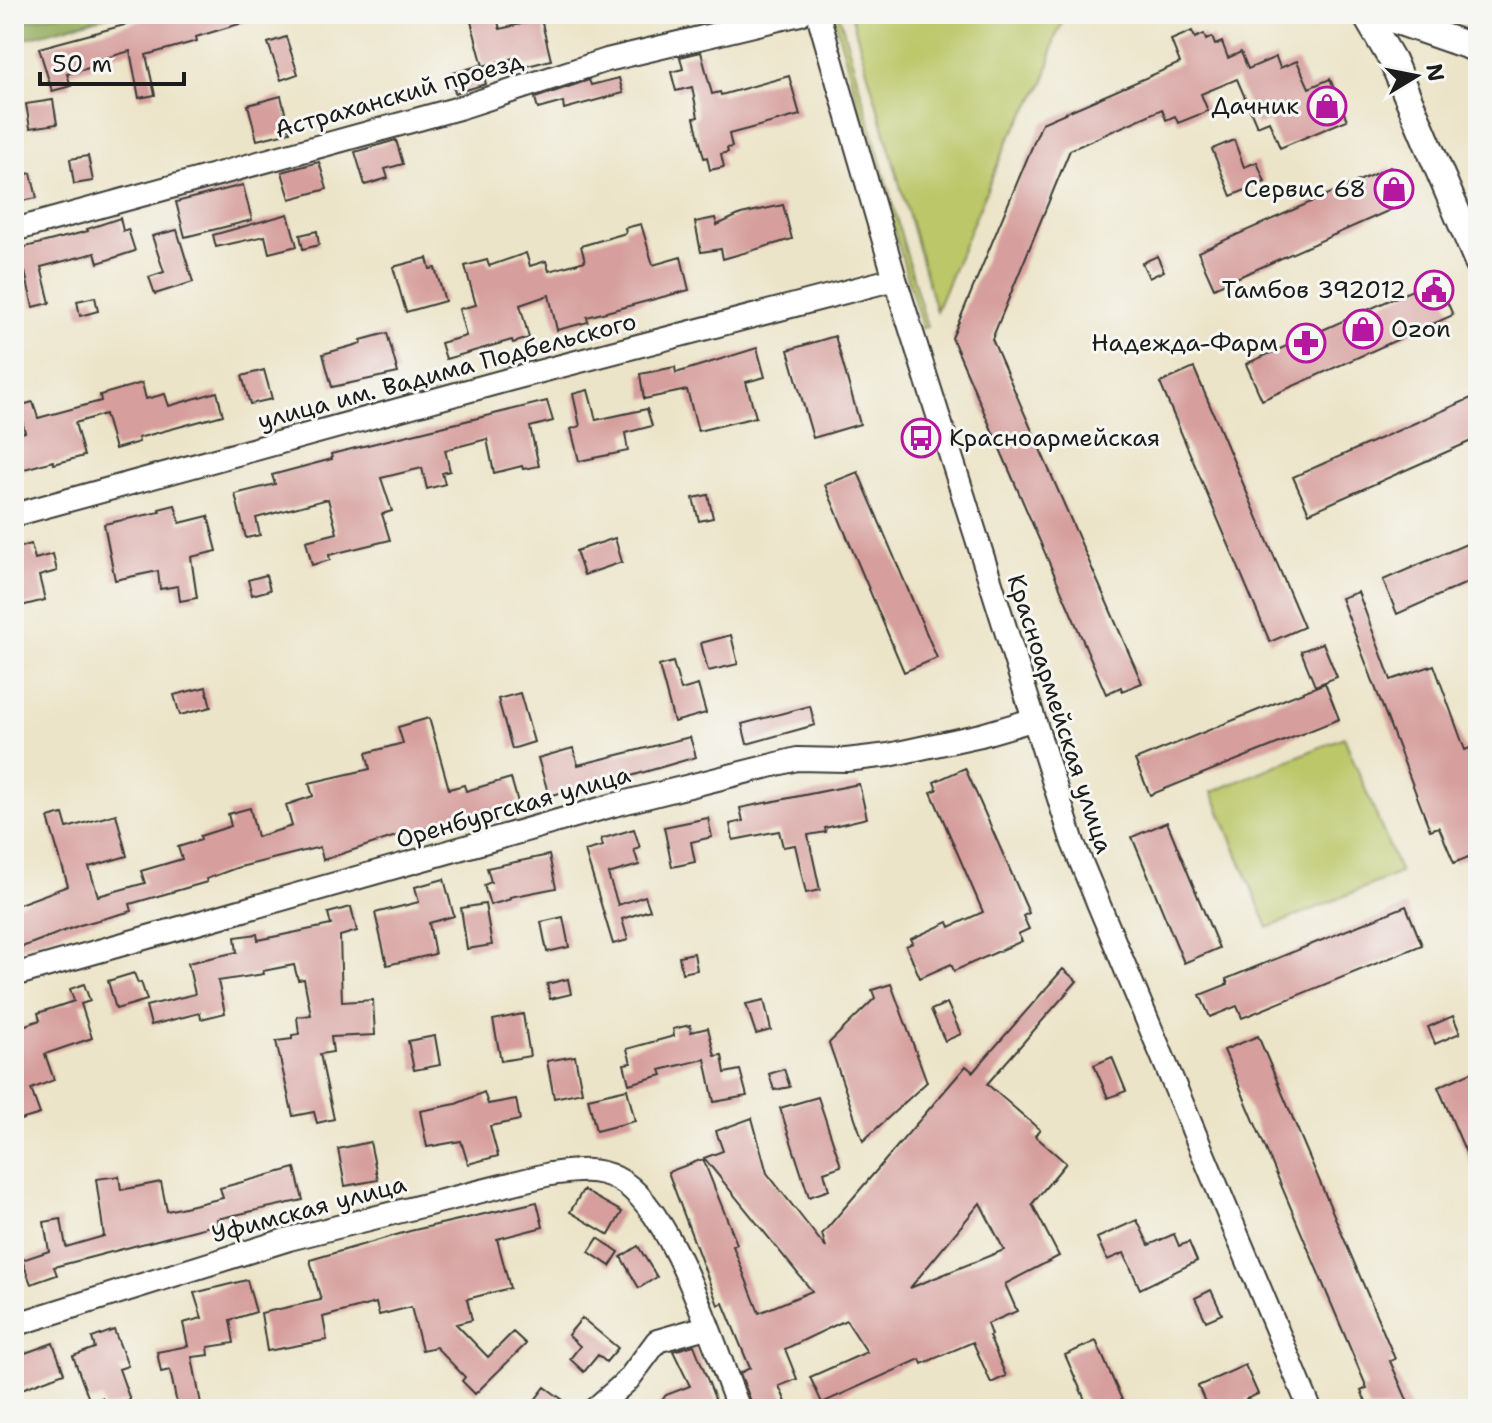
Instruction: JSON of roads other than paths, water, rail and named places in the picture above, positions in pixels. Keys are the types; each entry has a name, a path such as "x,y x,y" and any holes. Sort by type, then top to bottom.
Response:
{"main road":[{"path":"1365,14 1392,60 1478,262"},
{"path":"1377,14 1478,49"}],"street":[{"name":"Астраханский проезд","path":"14,230 459,108 607,60 800,14"},
{"name":"Красноармейская улица","path":"818,14 895,279 1073,843 1310,1409"},
{"name":"улица им. Вадима Подбельского","path":"14,515 511,379 895,279"},
{"name":"Оренбургская улица","path":"14,975 614,805 797,759 846,760 889,755 981,735 1032,720"},
{"name":"Уфимская улица","path":"14,1325 289,1239 521,1181 586,1170 621,1180 643,1200 667,1235 706,1327"},
{"path":"595,1409 628,1380 657,1341 706,1327 739,1409"}],"place":[{"name":"Дачник","path":"1327,106"},
{"name":"Сервис 68","path":"1394,189"},
{"name":"Тамбов 392012","path":"1434,290"},
{"name":"Ozon","path":"1363,329"},
{"name":"Надежда-Фарм","path":"1306,343"},
{"name":"Красноармейская","path":"921,438"}]}
